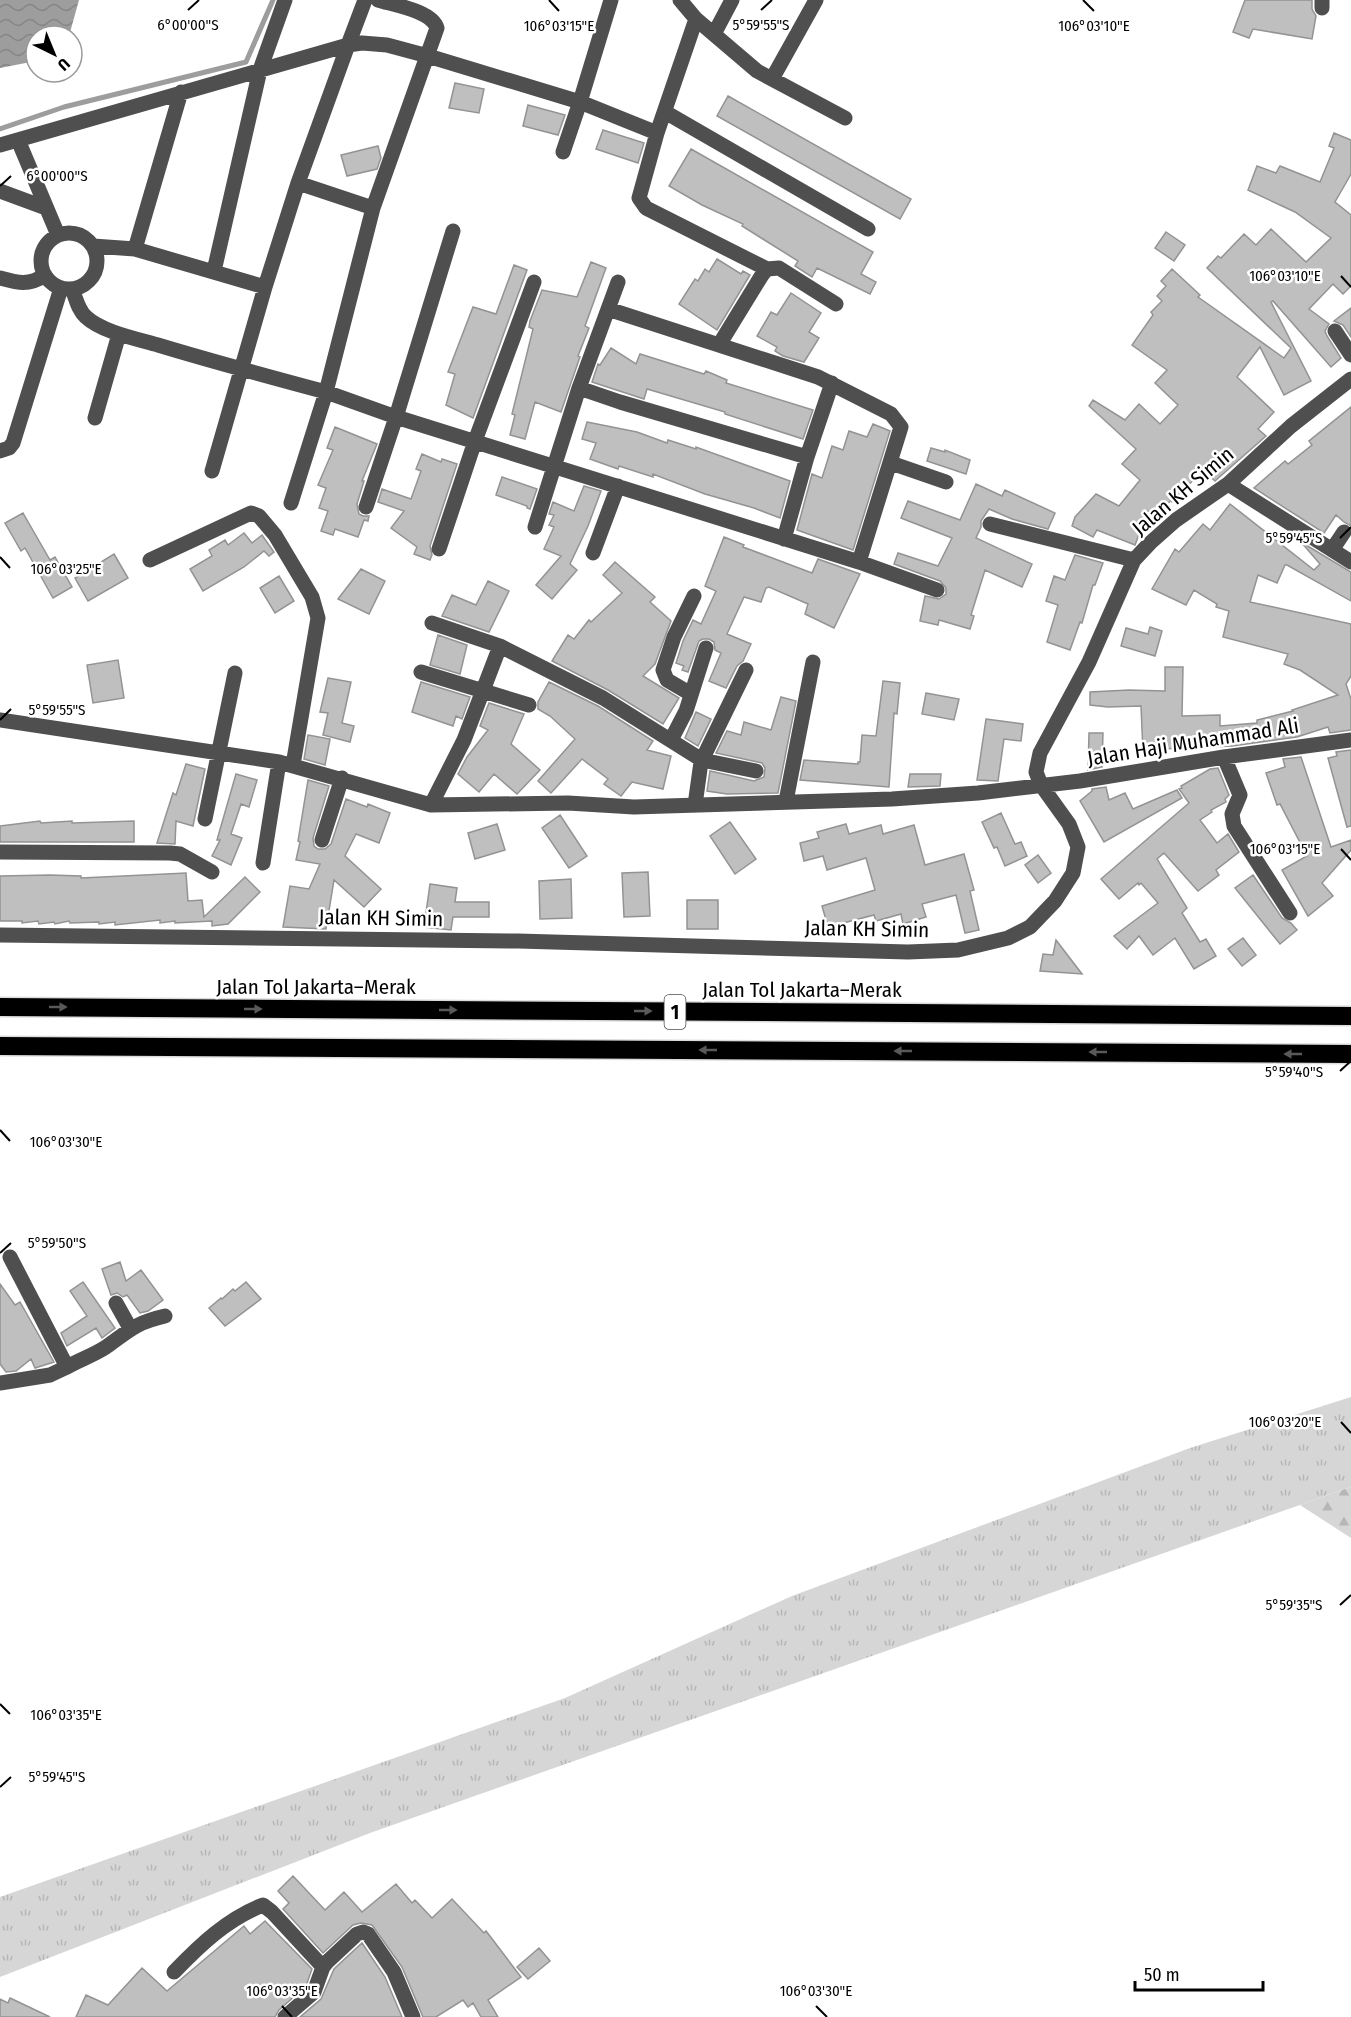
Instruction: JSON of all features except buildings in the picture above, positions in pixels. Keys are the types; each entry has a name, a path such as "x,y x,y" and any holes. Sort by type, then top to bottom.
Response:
{"highway":[{"name":"Jalan Tol Jakarta–Merak","path":"0,1007 1351,1016"},
{"name":"1","path":"0,1046 1351,1054"}],"street":[{"path":"214,271 260,70 285,0"},
{"path":"212,471 265,287 298,183 365,0"},
{"path":"291,503 326,392 373,208 437,28 433,20 423,14 378,0"},
{"path":"563,152 611,0"},
{"path":"680,0 696,19 757,71 845,118"},
{"path":"714,34 732,0"},
{"path":"772,79 816,0"},
{"path":"696,19 657,134 640,192 641,203 646,208 767,269 779,268 836,304"},
{"path":"0,145 181,92 362,43 387,45 428,56 580,102 657,134"},
{"path":"135,249 181,92"},
{"path":"665,112 868,229"},
{"path":"18,140 58,235"},
{"path":"298,183 373,208"},
{"path":"0,191 46,208"},
{"path":"366,507 453,231"},
{"path":"265,287 135,249 93,246 74,233 58,235 51,239 42,252 42,268 50,282 67,289 81,311 92,322 120,334 326,392 396,417 859,562 937,590"},
{"path":"67,289 86,283 92,277 97,262 93,246"},
{"path":"719,345 767,269"},
{"path":"0,278 22,284 34,282 45,275"},
{"path":"439,549 475,441 534,282"},
{"path":"536,527 579,388 618,282"},
{"path":"0,451 9,448 13,443 67,289"},
{"path":"608,309 832,383 891,414 896,419 901,427 859,562"},
{"path":"1335,331 1351,355"},
{"path":"95,418 120,334"},
{"name":"Jalan KH Simin","path":"0,935 518,941 908,952 958,950 1008,938 1030,927 1055,901 1073,873 1078,847 1069,824 1041,784 1036,772 1040,753 1089,662 1134,560 1176,520 1228,484 1291,426 1351,379"},
{"path":"784,539 807,457 832,383"},
{"path":"579,388 807,457"},
{"path":"891,463 946,482"},
{"path":"1228,484 1351,562"},
{"path":"593,553 618,486"},
{"path":"150,560 251,513 260,516 275,535 312,597 318,618 264,862"},
{"path":"990,524 1134,560"},
{"path":"1332,550 1344,532"},
{"path":"691,694 667,680 663,670 674,638 694,596"},
{"path":"432,623 500,646 603,698 702,760 756,771"},
{"path":"431,805 464,740 500,646"},
{"path":"671,740 686,711 706,648"},
{"path":"786,801 813,662"},
{"path":"694,805 702,760 746,670"},
{"path":"422,672 529,705"},
{"path":"205,819 235,673"},
{"name":"Jalan Haji Muhammad Ali","path":"0,720 286,764 431,805 568,803 634,807 892,799 978,793 1080,781 1224,757 1351,740"},
{"path":"1224,757 1240,795 1232,814 1234,826 1290,913"},
{"path":"322,840 342,778"},
{"path":"0,852 161,852 180,854 212,872"},
{"path":"10,1257 67,1366"},
{"path":"116,1303 130,1328"},
{"path":"0,1383 50,1375 103,1348 130,1328 147,1320 165,1316"},
{"path":"174,1972 215,1933 245,1913 263,1905 323,1967"},
{"path":"285,2017 314,1992 323,1967 357,1934 366,1933 394,1972 412,2017"}],"green space":[{"path":"1351,1397 1351,1487 370,1833 0,1977 0,1897 565,1698 792,1596 1190,1448"},
{"path":"1351,1487 1351,1538 1300,1505"}],"water":[{"path":"0,0 79,0 72,24 24,24 24,63 0,68"}],"waterway":[{"path":"0,129 64,107 246,62 273,0"}]}
